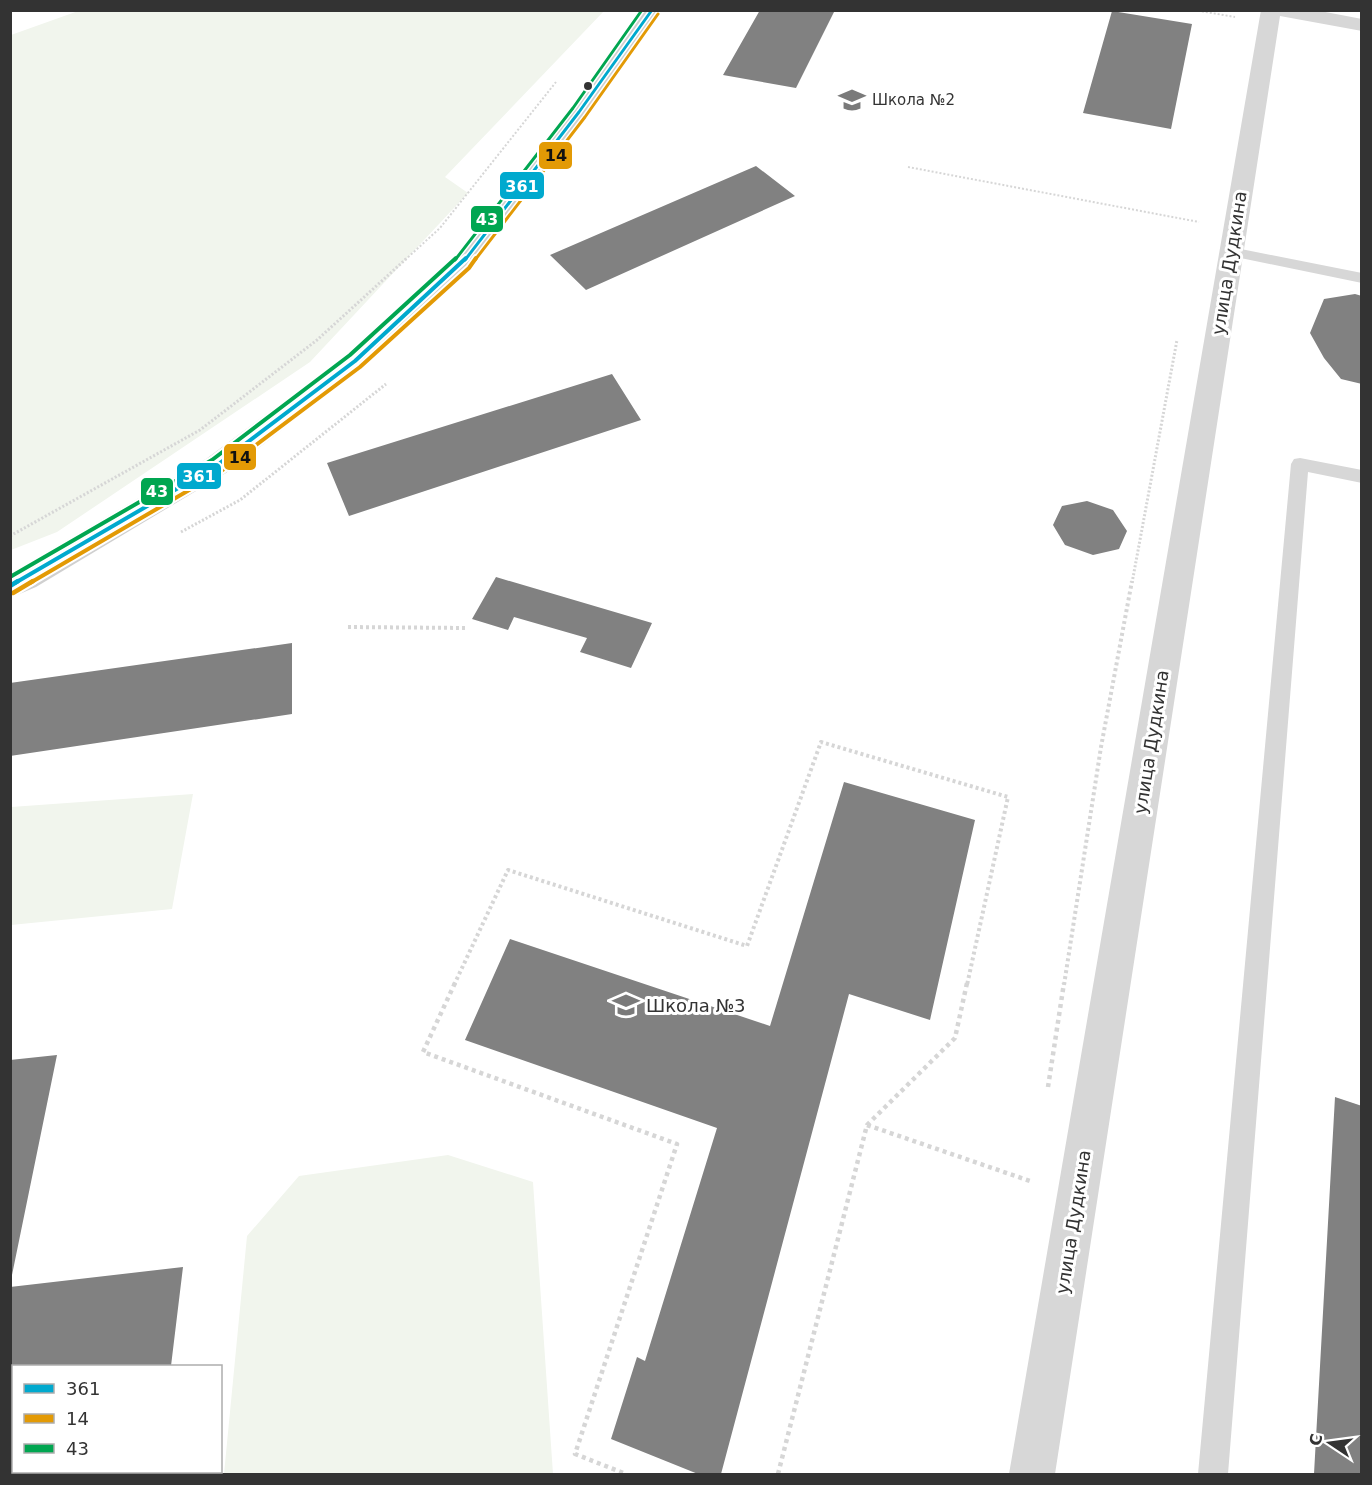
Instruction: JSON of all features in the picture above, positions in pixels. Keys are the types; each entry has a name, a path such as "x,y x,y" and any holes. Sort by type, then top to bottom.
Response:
{"street":[{"path":"10,586 216,466 355,361 463,263 579,112 652,10"},
{"name":"улица Дудкина","path":"1032,1474 1271,10"},
{"path":"1280,10 1362,25"}],"lane":[{"path":"1231,252 1362,278"},
{"path":"1212,1474 1300,464 1362,477"}],"path":[{"path":"1194,10 1235,17 1233,29"},
{"path":"10,536 200,430 317,340 440,228 561,75"},
{"path":"908,166 1199,222"},
{"path":"1197,234 1201,211"},
{"path":"1048,1088 1101,747 1177,339"},
{"path":"348,627 467,628"},
{"path":"626,1474 574,1454 677,1144 423,1052 508,870 747,946 821,742 1008,797 956,1038 867,1125 778,1474"},
{"path":"867,1125 1033,1182"},
{"path":"1032,1194 1035,1170"}],"shaded area":[{"path":"81,10 604,11 445,177 468,193 310,362 57,532 11,550 11,35"},
{"path":"193,794 172,909 11,925 11,807"},
{"path":"448,1155 533,1182 553,1474 224,1474 247,1236 299,1176"}],"building":[{"path":"760,10 835,10 796,88 723,75"},
{"path":"1112,11 1192,24 1171,129 1083,113"},
{"path":"756,166 795,196 586,290 550,255"},
{"path":"1355,294 1362,296 1362,384 1341,379 1324,358 1310,333 1324,299"},
{"path":"612,374 641,420 349,516 327,463"},
{"path":"1087,501 1113,510 1127,531 1119,549 1093,555 1065,545 1053,525 1062,506"},
{"path":"496,577 652,623 631,668 580,652 587,638 514,617 508,630 472,619"},
{"path":"292,643 292,714 10,756 10,683"},
{"path":"844,782 975,820 930,1020 849,994 721,1474 698,1474 611,1439 637,1357 645,1361 717,1128 465,1040 510,939 770,1026"},
{"path":"57,1055 12,1275 10,1275 10,1060"},
{"path":"1335,1097 1362,1106 1362,1474 1314,1474"},
{"path":"183,1267 171,1365 12,1365 12,1473 158,1474 10,1474 10,1287"}],"transit line":[{"name":"43","path":"10,577 212,460 350,355 457,258 573,108 642,10"},
{"name":"361","path":"10,586 216,466 355,361 463,263 579,112 652,10"},
{"name":"14","path":"13,593 220,472 360,367 469,268 585,117 658,14"}],"place":[{"name":"Школа №2","path":"852,100"},
{"name":"Школа №3","path":"626,1005"}]}
